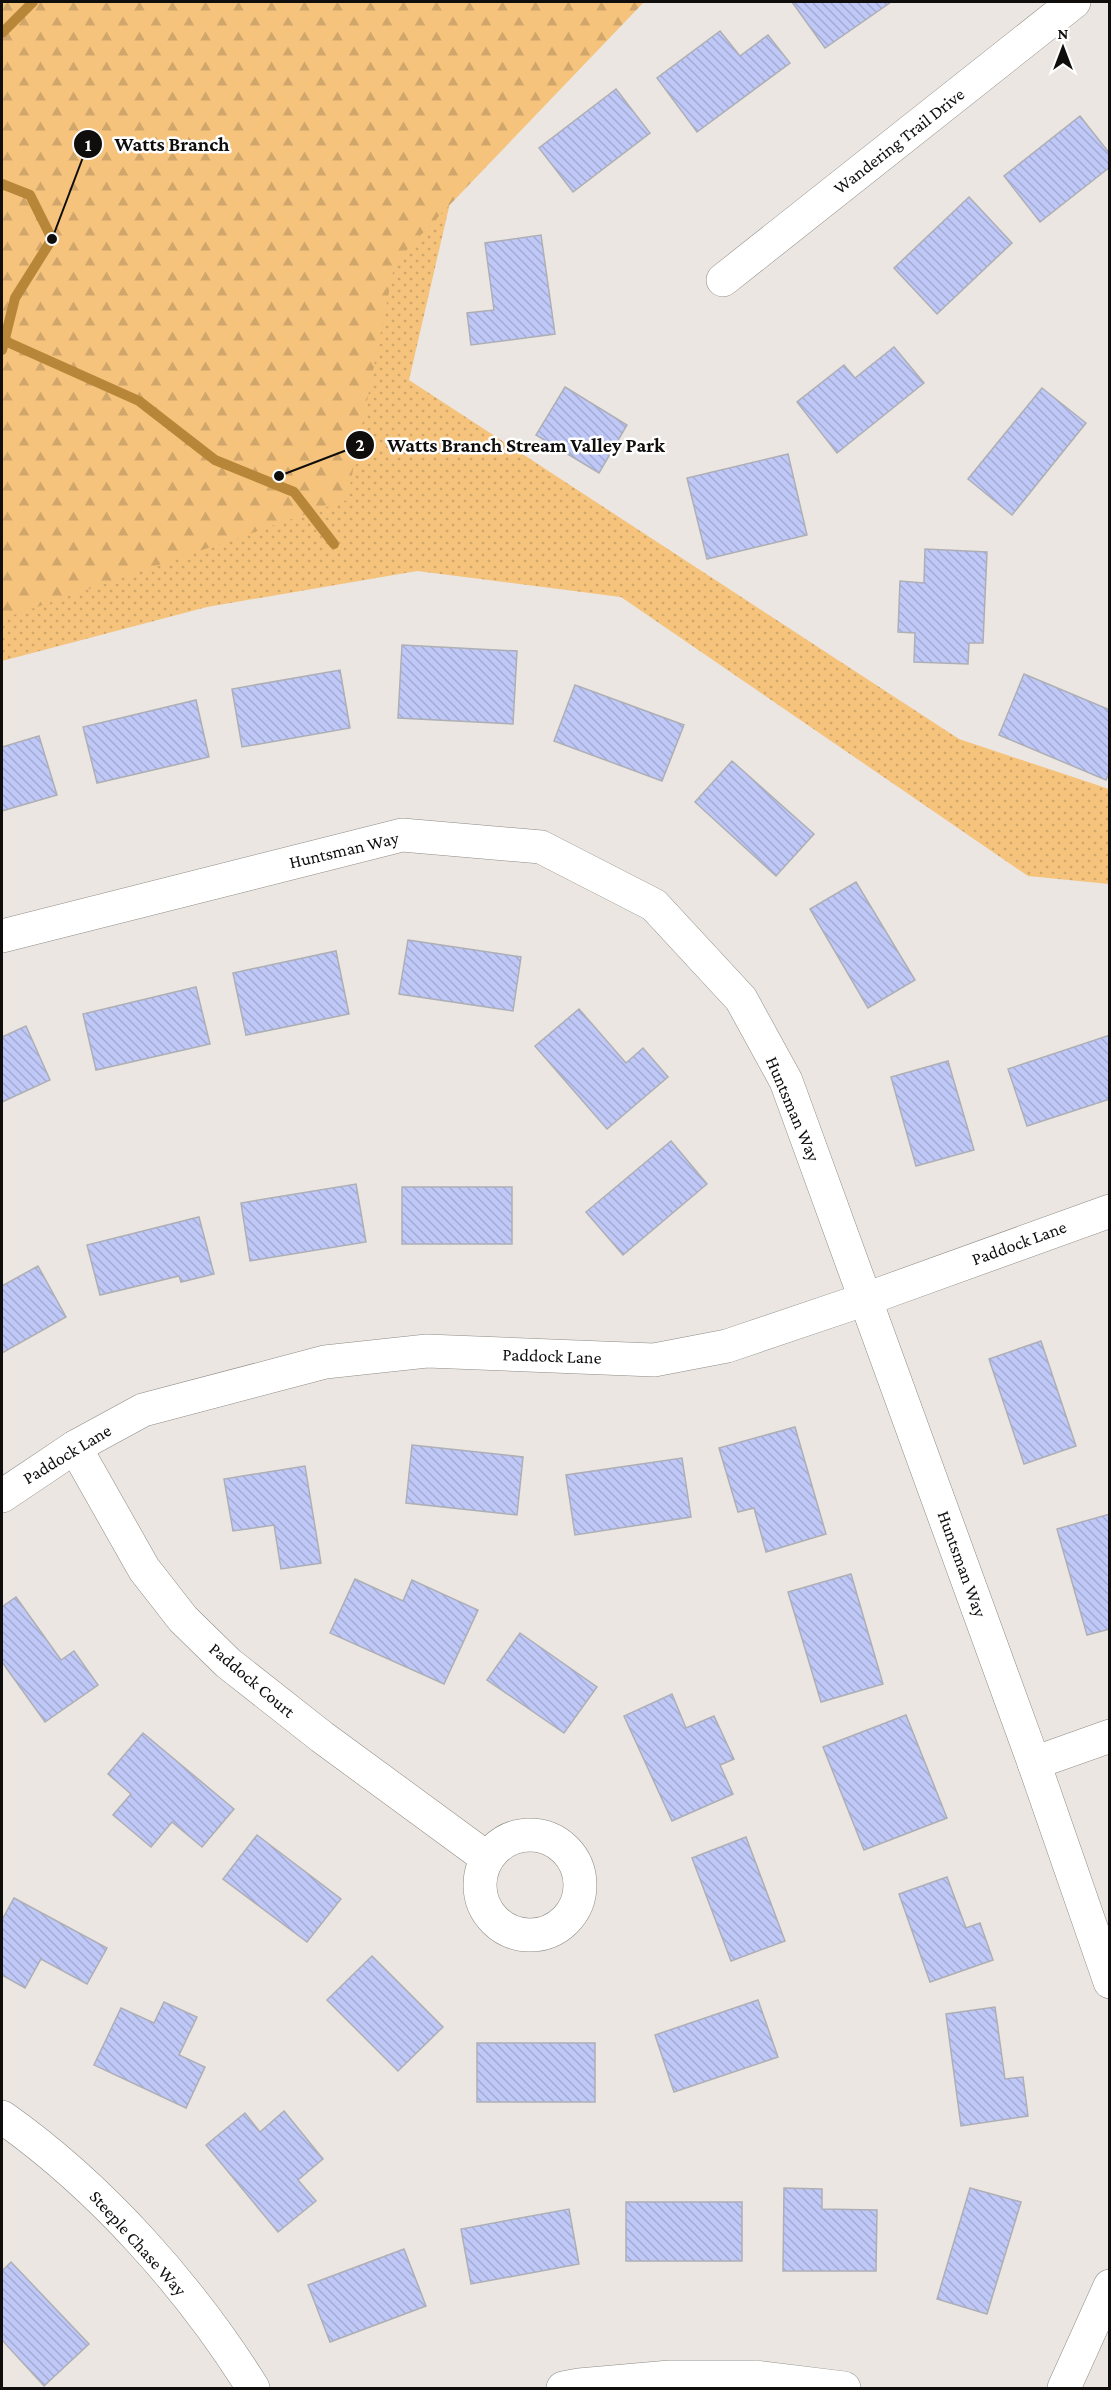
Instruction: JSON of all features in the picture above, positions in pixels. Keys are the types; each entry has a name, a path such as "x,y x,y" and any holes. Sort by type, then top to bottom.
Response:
{"street":[{"name":"Wandering Trail Drive","path":"723,280 1074,2"},
{"name":"Huntsman Way","path":"2,936 402,835 541,847 654,905 741,999 786,1081 1034,1763 1110,1982"},
{"name":"Paddock Lane","path":"2,1496 75,1447 143,1410 325,1362 427,1351 654,1360 727,1346 866,1299 1110,1211"},
{"name":"Paddock Court","path":"75,1447 144,1569 191,1627 228,1663 256,1685 487,1858"},
{"path":"1034,1763 1110,1736"},
{"name":"Steeple Chase Way","path":"2,2118 91,2190 153,2253 204,2318 253,2388"},
{"path":"1064,2388 1110,2286"},
{"path":"563,2388 670,2377 755,2377 844,2388"}],"green space":[{"path":"2,2 478,82 409,380 959,739 1109,789 1109,884 1028,876 621,597 417,571 207,607 2,661"},
{"path":"2,2 644,2 395,262 347,500 2,619"}],"building":[{"path":"792,2 891,2 825,48"},
{"path":"720,31 740,56 768,35 790,63 697,132 657,78"},
{"path":"616,89 650,133 573,192 539,148"},
{"path":"1080,116 1110,154 1110,167 1040,222 1004,176"},
{"path":"969,197 1012,243 937,314 894,268"},
{"path":"541,235 555,334 471,345 467,313 494,310 485,243"},
{"path":"894,347 924,383 837,453 797,402 844,365 855,378"},
{"path":"565,387 627,425 599,473 536,435"},
{"path":"1042,388 1086,423 1012,515 968,479"},
{"path":"788,454 807,535 707,559 687,478"},
{"path":"925,549 987,552 983,643 969,643 968,664 914,662 915,633 898,632 900,581 924,583"},
{"path":"402,645 517,651 513,724 398,718"},
{"path":"340,670 350,728 242,747 232,689"},
{"path":"1024,674 1110,710 1110,770 1106,780 999,735"},
{"path":"575,685 684,725 662,781 554,741"},
{"path":"196,700 209,757 97,783 83,727"},
{"path":"39,736 57,795 2,811 2,747"},
{"path":"732,761 814,834 776,876 695,802"},
{"path":"856,882 915,980 868,1008 810,909"},
{"path":"408,940 521,957 513,1011 399,994"},
{"path":"336,951 349,1014 246,1035 233,973"},
{"path":"196,987 210,1044 96,1070 83,1014"},
{"path":"579,1009 626,1063 643,1048 668,1077 607,1129 535,1046"},
{"path":"26,1026 50,1080 2,1102 2,1037"},
{"path":"1110,1035 1110,1099 1027,1126 1008,1069"},
{"path":"948,1061 974,1150 916,1166 891,1077"},
{"path":"671,1141 707,1184 623,1255 586,1212"},
{"path":"356,1184 366,1242 250,1261 241,1203"},
{"path":"402,1187 512,1187 512,1244 402,1244"},
{"path":"199,1217 214,1274 181,1282 179,1276 100,1295 87,1245"},
{"path":"38,1266 66,1317 2,1353 2,1286"},
{"path":"1041,1341 1076,1446 1024,1464 989,1359"},
{"path":"795,1427 826,1534 766,1552 754,1508 738,1512 719,1448"},
{"path":"412,1445 523,1457 517,1515 406,1503"},
{"path":"682,1458 691,1517 575,1535 566,1475"},
{"path":"305,1466 321,1563 281,1569 274,1525 233,1531 224,1479"},
{"path":"1110,1514 1110,1629 1087,1635 1057,1529"},
{"path":"851,1574 883,1684 821,1702 788,1592"},
{"path":"355,1579 403,1601 412,1580 478,1610 444,1684 330,1633"},
{"path":"16,1597 61,1660 74,1651 98,1685 45,1722 2,1662 2,1607"},
{"path":"520,1633 597,1687 564,1733 487,1680"},
{"path":"672,1694 686,1728 714,1716 734,1759 720,1765 733,1794 672,1821 624,1716"},
{"path":"906,1715 947,1818 864,1850 823,1747"},
{"path":"143,1733 234,1809 202,1847 172,1822 151,1847 113,1815 131,1794 108,1774"},
{"path":"257,1835 341,1899 307,1942 223,1879"},
{"path":"746,1837 785,1941 731,1961 692,1858"},
{"path":"947,1877 966,1928 980,1923 993,1960 930,1982 899,1894"},
{"path":"14,1898 107,1948 87,1984 41,1959 25,1988 2,1975 2,1920"},
{"path":"372,1956 443,2027 398,2071 327,2000"},
{"path":"758,2000 778,2057 674,2092 655,2035"},
{"path":"164,2002 197,2017 179,2055 205,2067 186,2108 94,2065 121,2008 154,2023"},
{"path":"995,2007 1005,2079 1023,2077 1028,2116 961,2126 946,2014"},
{"path":"477,2043 595,2043 595,2102 477,2102"},
{"path":"284,2111 323,2159 298,2180 316,2201 278,2232 206,2145 245,2113 260,2132"},
{"path":"784,2188 822,2189 822,2209 877,2210 876,2271 783,2271"},
{"path":"970,2188 1021,2202 987,2314 937,2299"},
{"path":"626,2202 742,2202 742,2261 626,2261"},
{"path":"569,2209 579,2264 471,2284 461,2229"},
{"path":"404,2249 426,2306 330,2342 308,2285"},
{"path":"11,2262 89,2344 44,2386 2,2340 2,2271"}],"waterway":[{"path":"2,33 33,2"},
{"path":"2,184 30,195 52,239 15,298 2,350"},
{"path":"5,341 139,401 215,460 294,492 334,544"}],"place":[{"name":"Watts Branch","path":"52,239"},
{"name":"Watts Branch Stream Valley Park","path":"279,476"}]}
